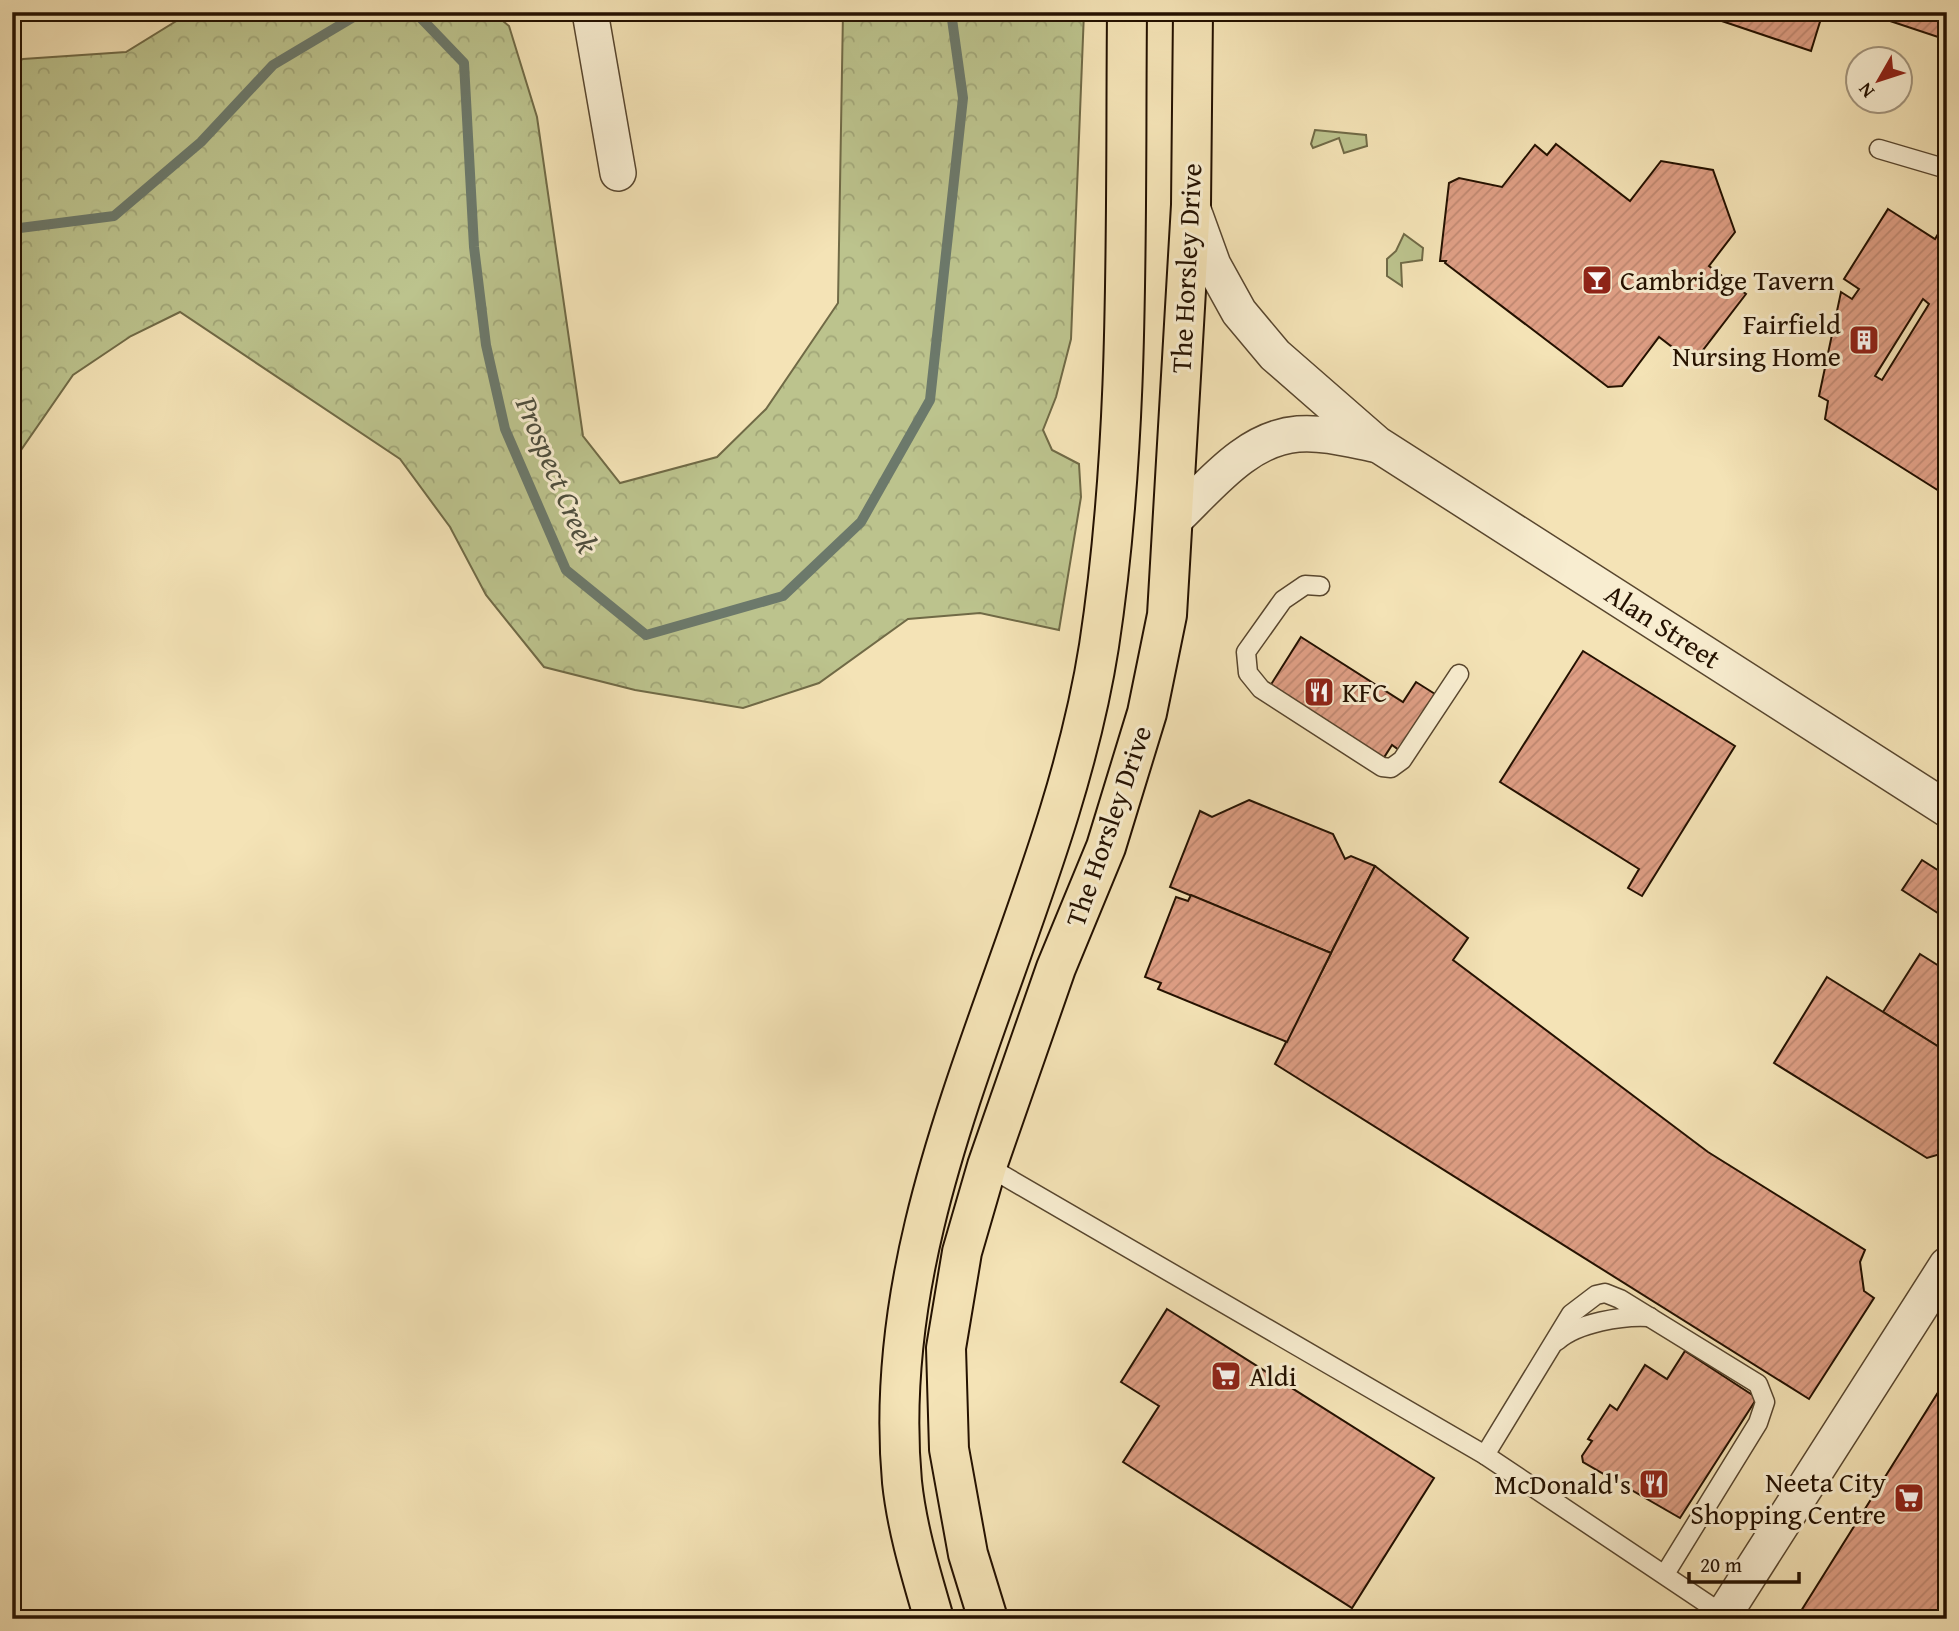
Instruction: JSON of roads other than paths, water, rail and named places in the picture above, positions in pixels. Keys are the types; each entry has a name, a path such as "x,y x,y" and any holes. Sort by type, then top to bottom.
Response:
{"main road":[{"name":"The Horsley Drive","path":"934,1619 917,1562 902,1482 902,1385 909,1297 924,1224 947,1142 1045,853 1071,767 1099,648 1113,516 1121,390 1127,12"},
{"name":"The Horsley Drive","path":"988,1619 968,1554 949,1449 946,1348 962,1252 987,1166 1056,968 1106,847 1147,713 1167,615 1191,205 1193,12"}],"street":[{"path":"590,12 618,173"},
{"name":"Alan Street","path":"1191,205 1213,265 1239,312 1275,355 1377,444 1947,809"},
{"name":"Alan Street","path":"1174,520 1238,459 1264,443 1296,434 1332,436 1377,444"},
{"path":"1723,1617 1947,1265"}],"lane":[{"path":"1880,149 1947,169"},
{"path":"1320,586 1305,585 1283,600 1246,652 1248,673 1261,689 1382,767 1391,768 1402,760 1459,674"},
{"path":"987,1166 1485,1455 1665,1574 1723,1617"},
{"path":"1485,1455 1571,1314 1596,1295 1605,1293 1651,1317 1758,1384 1765,1402 1758,1423 1665,1574"},
{"path":"1552,1346 1578,1329 1637,1316 1651,1317"}],"waterway":[{"name":"Prospect Creek","path":"12,229 114,216 201,142 273,65 362,12"},
{"name":"Prospect Creek","path":"404,12 417,14 464,63 474,247 486,345 505,429 566,570 646,635 783,596 861,522 930,400 963,98 951,12"}],"place":[{"name":"Cambridge Tavern","path":"1597,280"},
{"name":"Fairfield Nursing Home","path":"1864,340"},
{"name":"KFC","path":"1319,692"},
{"name":"Aldi","path":"1226,1376"},
{"name":"McDonald's","path":"1654,1484"},
{"name":"Neeta City Shopping Centre","path":"1909,1498"}]}
